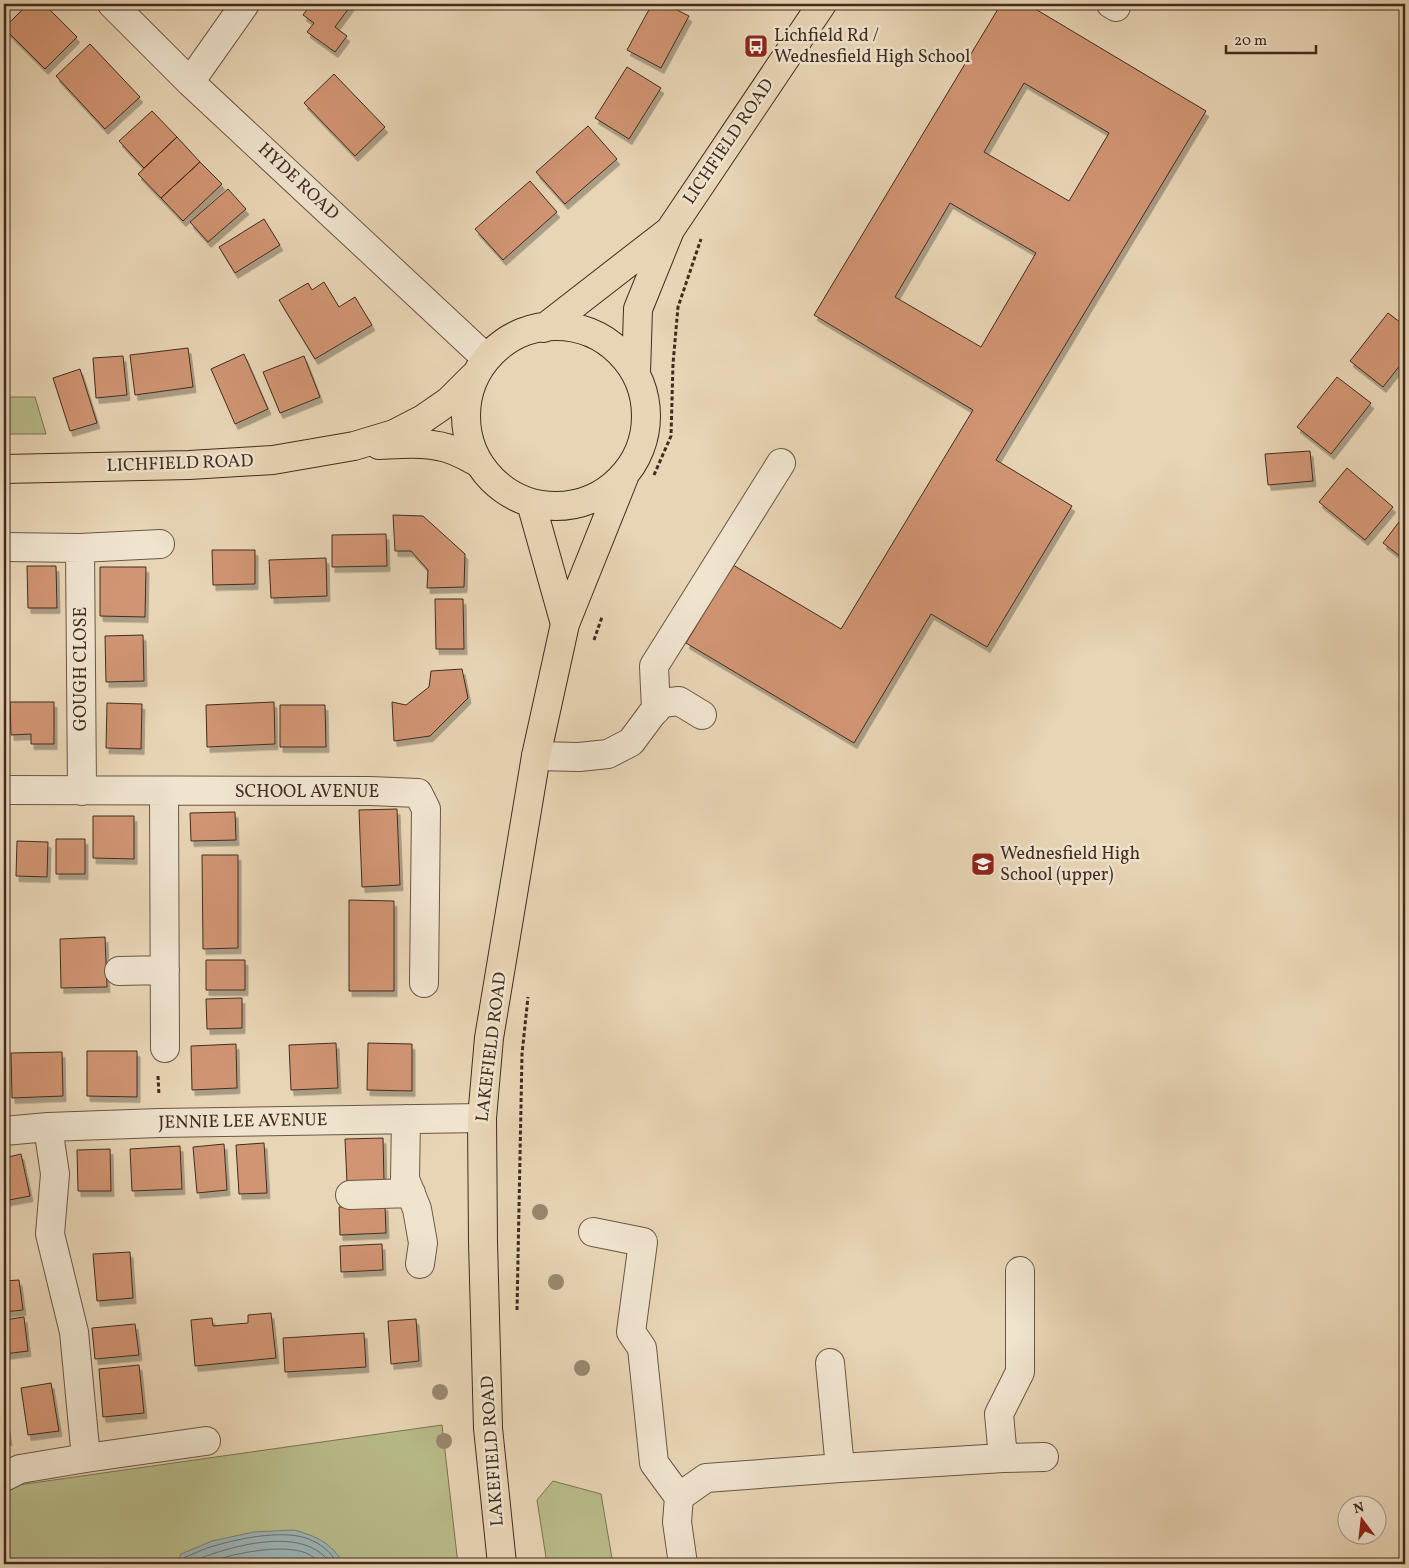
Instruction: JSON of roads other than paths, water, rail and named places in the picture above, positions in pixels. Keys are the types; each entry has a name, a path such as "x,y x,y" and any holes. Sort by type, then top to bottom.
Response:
{"main road":[{"name":"LICHFIELD ROAD","path":"636,373 638,309 670,230 822,4"},
{"name":"LICHFIELD ROAD","path":"4,469 189,465 273,460 354,446 394,434 423,419 449,401 505,342 523,332 544,328 670,230"},
{"path":"480,367 467,401 464,420 469,442 477,462 497,486 515,498 531,503 579,502 604,493 624,478 640,451 647,420 642,389 636,373 604,340 575,328 544,328"},
{"name":"LICHFIELD ROAD","path":"354,446 416,444 436,446 453,450 477,462"},
{"name":"LAKEFIELD ROAD","path":"502,1564 488,1428 482,1118 489,1038 536,756 564,624 624,478"},
{"name":"LAKEFIELD ROAD","path":"531,503 564,624"}],"street":[{"name":"HYDE ROAD","path":"112,4 480,367"},
{"path":"190,82 245,4"},
{"path":"656,710 654,666 781,463"},
{"path":"4,547 80,548 160,544"},
{"name":"GOUGH CLOSE","path":"80,548 82,790"},
{"path":"536,756 579,757 608,754 631,742 662,703 680,701 702,715"},
{"name":"SCHOOL AVENUE","path":"4,790 164,792 370,791 418,793 426,809 424,983"},
{"path":"164,792 165,1048"},
{"path":"119,971 164,970"},
{"name":"JENNIE LEE AVENUE","path":"4,1131 48,1127 159,1123 482,1118"},
{"path":"406,1119 405,1179 417,1209 423,1243 420,1264"},
{"path":"48,1127 55,1174 50,1234 74,1332 86,1458"},
{"path":"350,1195 411,1193"},
{"path":"594,1232 643,1242 631,1332 642,1348 654,1463 679,1497 677,1522 683,1564"},
{"path":"1002,1458 999,1414 1020,1372 1020,1271"},
{"path":"830,1363 840,1468"},
{"path":"12,1473 86,1458 206,1441"},
{"path":"679,1497 706,1478 840,1468 1044,1457"}],"water":[{"path":"294,1530 323,1541 334,1550 344,1564 177,1564 181,1554 212,1541 254,1532"}],"place":[{"name":"Lichfield Rd / Wednesfield High School","path":"756,46"},
{"name":"Wednesfield High School (upper)","path":"983,864"}]}
